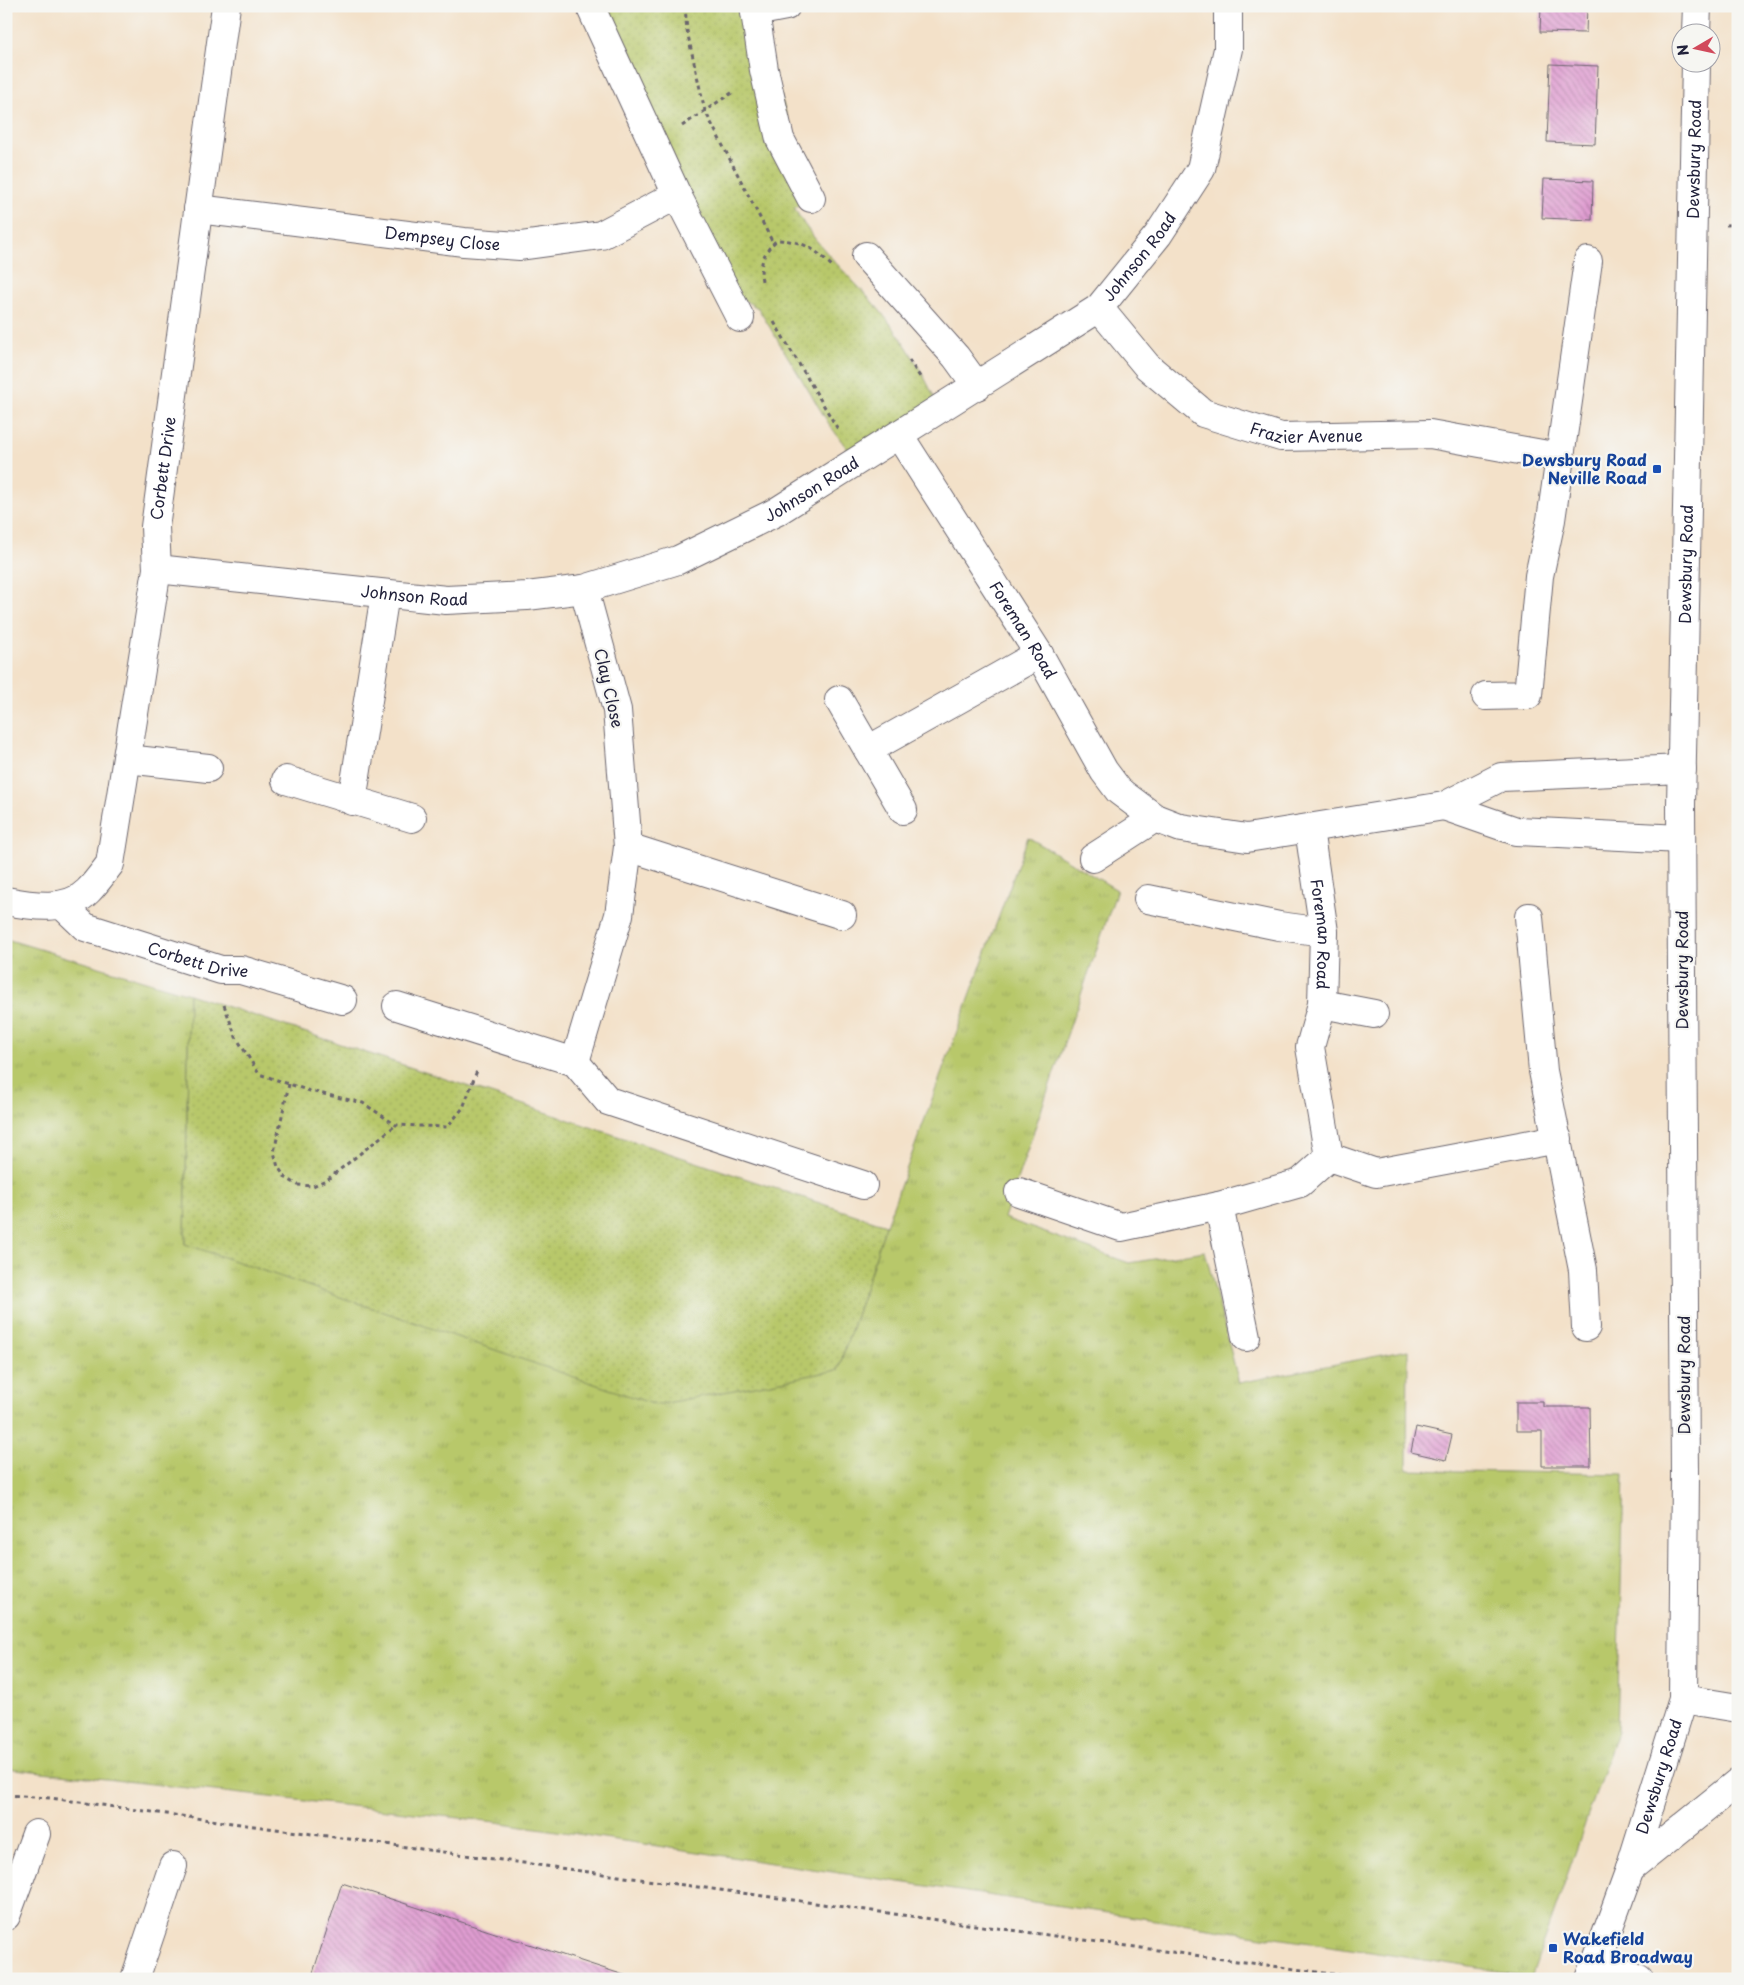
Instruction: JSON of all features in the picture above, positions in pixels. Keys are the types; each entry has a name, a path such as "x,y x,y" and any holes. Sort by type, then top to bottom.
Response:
{"main road":[{"name":"Corbett Drive","path":"6,901 32,906 62,905 87,893 110,864 157,569 155,527 223,15 226,6"},
{"path":"590,6 677,196 740,318"},
{"path":"786,6 755,9 764,70 780,139 810,198"},
{"name":"Johnson Road","path":"157,569 446,600 527,596 584,590 678,560 776,512 1099,308 1158,235 1201,169 1228,48 1228,6"},
{"path":"1696,22 1697,6"},
{"name":"Dewsbury Road","path":"1593,1969 1630,1869 1683,1699 1685,1474 1682,769 1696,72"},
{"name":"Dempsey Close","path":"198,209 464,242 520,246 601,235 677,196"},
{"path":"866,256 956,357 977,386"},
{"path":"1486,696 1528,695 1539,576 1551,520 1588,261"},
{"name":"Frazier Avenue","path":"1099,308 1147,366 1203,413 1281,437 1430,434 1559,457"},
{"name":"Foreman Road","path":"899,434 1038,654 1104,771 1119,791 1155,818 1181,828 1247,838 1444,806 1501,777 1682,769"},
{"name":"Clay Close","path":"575,1062 619,916 628,847 618,710 584,590"},
{"path":"352,800 385,594"},
{"path":"868,750 1038,654"},
{"path":"839,700 903,810"},
{"path":"127,759 208,768"},
{"path":"286,780 412,818"},
{"name":"Foreman Road","path":"1444,806 1516,831 1682,839"},
{"path":"1094,858 1155,818"},
{"name":"Foreman Road","path":"1309,829 1324,932 1322,1004 1310,1047 1329,1158"},
{"path":"628,847 665,857 842,915"},
{"path":"1148,898 1279,926 1324,932"},
{"name":"Corbett Drive","path":"62,905 85,927 221,970 241,970 343,1000"},
{"path":"1529,917 1543,1071 1583,1270 1586,1327"},
{"path":"1322,1004 1374,1014"},
{"path":"397,1006 575,1062 608,1101 863,1186"},
{"path":"1019,1192 1121,1227 1219,1206 1300,1183 1329,1158 1376,1173 1558,1139"},
{"path":"1219,1206 1246,1336"},
{"path":"1683,1699 1738,1708"},
{"path":"1630,1869 1738,1782"},
{"path":"6,1916 36,1834"},
{"path":"135,1979 173,1866"},
{"path":"1593,1969 1638,1979"}],"path":[{"path":"685,6 687,31 705,111 773,243"},
{"path":"650,135 705,111 764,70"},
{"path":"763,287 760,269 766,249 777,240 796,240 817,251 838,272"},
{"path":"770,315 856,462"},
{"path":"905,354 940,409"},
{"path":"221,970 224,1008 236,1037 259,1074 289,1084 363,1103 396,1125 447,1127 463,1108 490,1036"},
{"path":"289,1084 274,1152 278,1167 286,1178 298,1185 313,1186 328,1179 396,1125"},
{"path":"6,1795 50,1798 1368,1979"}],"green space":[{"path":"590,6 754,6 811,198 794,208 816,240 868,297 899,336 918,366 940,409 856,461 829,424 758,308 726,290"},
{"path":"1028,837 1117,890 1004,1218 1129,1263 1205,1251 1239,1383 1408,1350 1407,1470 1624,1474 1617,1732 1532,1976 496,1822 6,1768 6,939 189,994 185,1244 838,1370 886,1225"},
{"path":"189,994 886,1225 838,1370 656,1405 185,1244"}],"building":[{"path":"1541,6 1587,6 1586,33 1540,32"},
{"path":"1550,64 1598,66 1595,144 1547,142"},
{"path":"1544,179 1593,181 1592,220 1542,218"},
{"path":"1516,1402 1543,1402 1543,1407 1590,1407 1591,1466 1542,1466 1542,1431 1516,1431"},
{"path":"1416,1427 1452,1435 1446,1460 1411,1452"},
{"path":"342,1883 633,1978 633,1979 311,1979"}],"place":[{"name":"Dewsbury Road Neville Road","path":"1657,469"},
{"name":"Wakefield Road Broadway","path":"1553,1948"}]}
